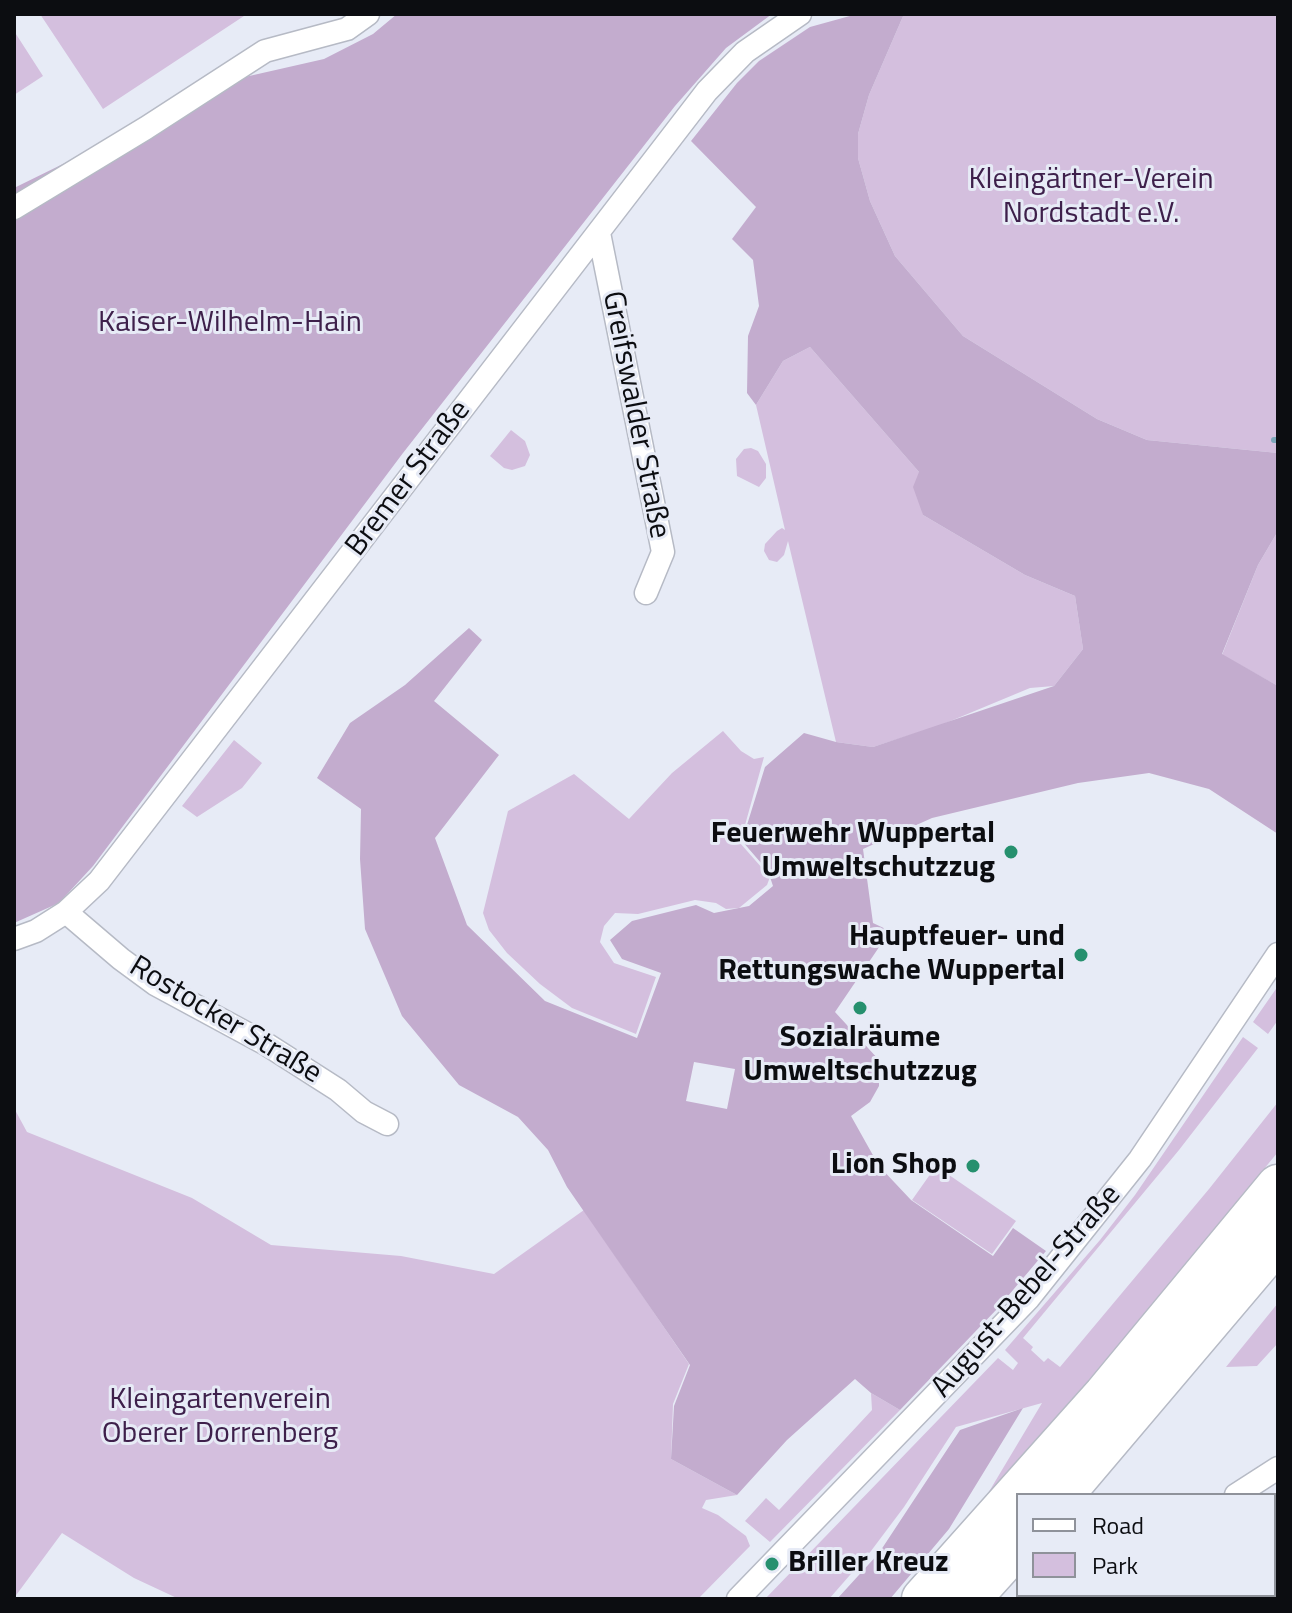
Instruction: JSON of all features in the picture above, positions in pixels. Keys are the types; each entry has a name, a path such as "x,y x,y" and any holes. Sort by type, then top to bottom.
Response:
{"highway":[{"path":"1018,1493 1105,1395 1278,1186"},
{"path":"1064,1493 1278,1240"},
{"path":"923,1599 1016,1495"},
{"path":"969,1599 1016,1547"}],"street":[{"path":"14,208 265,51 347,29 368,14"},
{"name":"Bremer Straße","path":"14,939 36,931 66,912 99,881 707,91 745,52 800,14"},
{"name":"Greifswalder Straße","path":"599,233 663,552 646,593"},
{"name":"Rostocker Straße","path":"66,912 155,984 266,1044 338,1090 364,1112 387,1124"},
{"name":"August-Bebel-Straße","path":"738,1599 1029,1298 1140,1159 1278,954"},
{"path":"1239,1493 1278,1468"}],"green space":[{"path":"40,14 247,14 103,109"},
{"name":"Kaiser-Wilhelm-Hain","path":"397,14 772,14 726,48 675,106 403,453 93,866 59,903 14,923 14,188 236,79 324,59 373,34"},
{"path":"857,14 904,14 869,95 858,134 858,158 870,201 895,256 963,336 1097,419 1147,440 1278,453 1278,531 1258,565 1222,654 1278,686 1278,834 1209,789 1149,773 1078,783 932,818 863,849 873,923 890,931 835,1012 879,1060 879,1086 870,1102 851,1116 879,1166 911,1200 993,1256 1013,1228 1046,1251 997,1309 900,1410 871,1393 855,1379 787,1440 737,1495 671,1459 674,1406 690,1365 567,1187 548,1150 518,1117 459,1085 402,1016 365,929 360,859 361,809 317,778 350,723 405,685 469,628 482,640 434,701 499,755 435,838 467,925 545,1001 637,1038 661,973 622,959 610,940 632,921 696,905 714,913 749,906 773,886 768,871 742,841 765,767 804,733 836,742 873,747 1054,686 1083,649 1075,596 1025,575 923,515 913,487 919,472 810,347 783,361 756,405 747,393 748,336 759,306 753,260 732,239 756,207 691,141 737,83 759,61 810,27","holes":["694,1062 735,1069 727,1109 686,1101"]},
{"name":"Kleingärtner-Verein Nordstadt e.V.","path":"904,14 1278,14 1278,453 1147,440 1097,419 963,336 895,256 870,201 858,158 858,134 869,95"},
{"path":"14,31 43,76 14,95"},
{"path":"810,347 919,472 923,515 1025,575 1075,596 1083,649 1054,686 1030,688 941,725 873,747 836,742 788,541 784,555 777,562 769,560 764,551 765,544 777,531 785,530 756,405 783,361"},
{"path":"511,430 525,441 530,455 525,466 512,470 504,468 490,456"},
{"path":"744,449 758,451 766,464 766,478 759,487 737,476 736,459"},
{"path":"1278,531 1278,686 1222,655 1258,565"},
{"path":"723,731 741,751 754,759 764,757 740,843 770,877 767,885 739,908 726,909 716,903 695,900 638,914 615,913 604,926 600,942 614,963 656,977 636,1034 572,1008 507,953 489,930 483,913 508,811 574,774 629,819 672,773"},
{"path":"234,740 262,763 242,788 197,817 182,806"},
{"path":"1278,986 1278,1020 1268,1034 1253,1022"},
{"path":"1243,1037 1258,1048 1179,1150 1023,1338 1044,1362 1048,1358 1060,1367 1278,1102 1278,1152 1095,1373 987,1495 1042,1403 956,1427 904,1507 829,1599 765,1599 998,1358 1013,1370 1018,1363 1005,1350 1135,1195"},
{"name":"Kleingartenverein Oberer Dorrenberg","path":"14,1108 27,1132 192,1198 271,1245 401,1256 494,1274 584,1210 689,1364 673,1404 671,1459 737,1495 706,1500 702,1508 718,1515 746,1536 750,1546 698,1599 179,1599 134,1578 62,1533 14,1598"},
{"path":"936,1166 1016,1221 992,1254 912,1200"},
{"path":"1278,1303 1278,1343 1257,1366 1226,1367"},
{"path":"871,1393 900,1410 770,1542 745,1521 766,1498 779,1510 872,1410"},
{"path":"1023,1408 949,1529 890,1599 837,1599 879,1553 960,1430"}],"place":[{"name":"Feuerwehr Wuppertal Umweltschutzzug","path":"1011,852"},
{"name":"Hauptfeuer- und Rettungswache Wuppertal","path":"1081,955"},
{"name":"Sozialräume Umweltschutzzug","path":"860,1008"},
{"name":"Lion Shop","path":"973,1166"},
{"name":"Briller Kreuz","path":"772,1564"}]}
